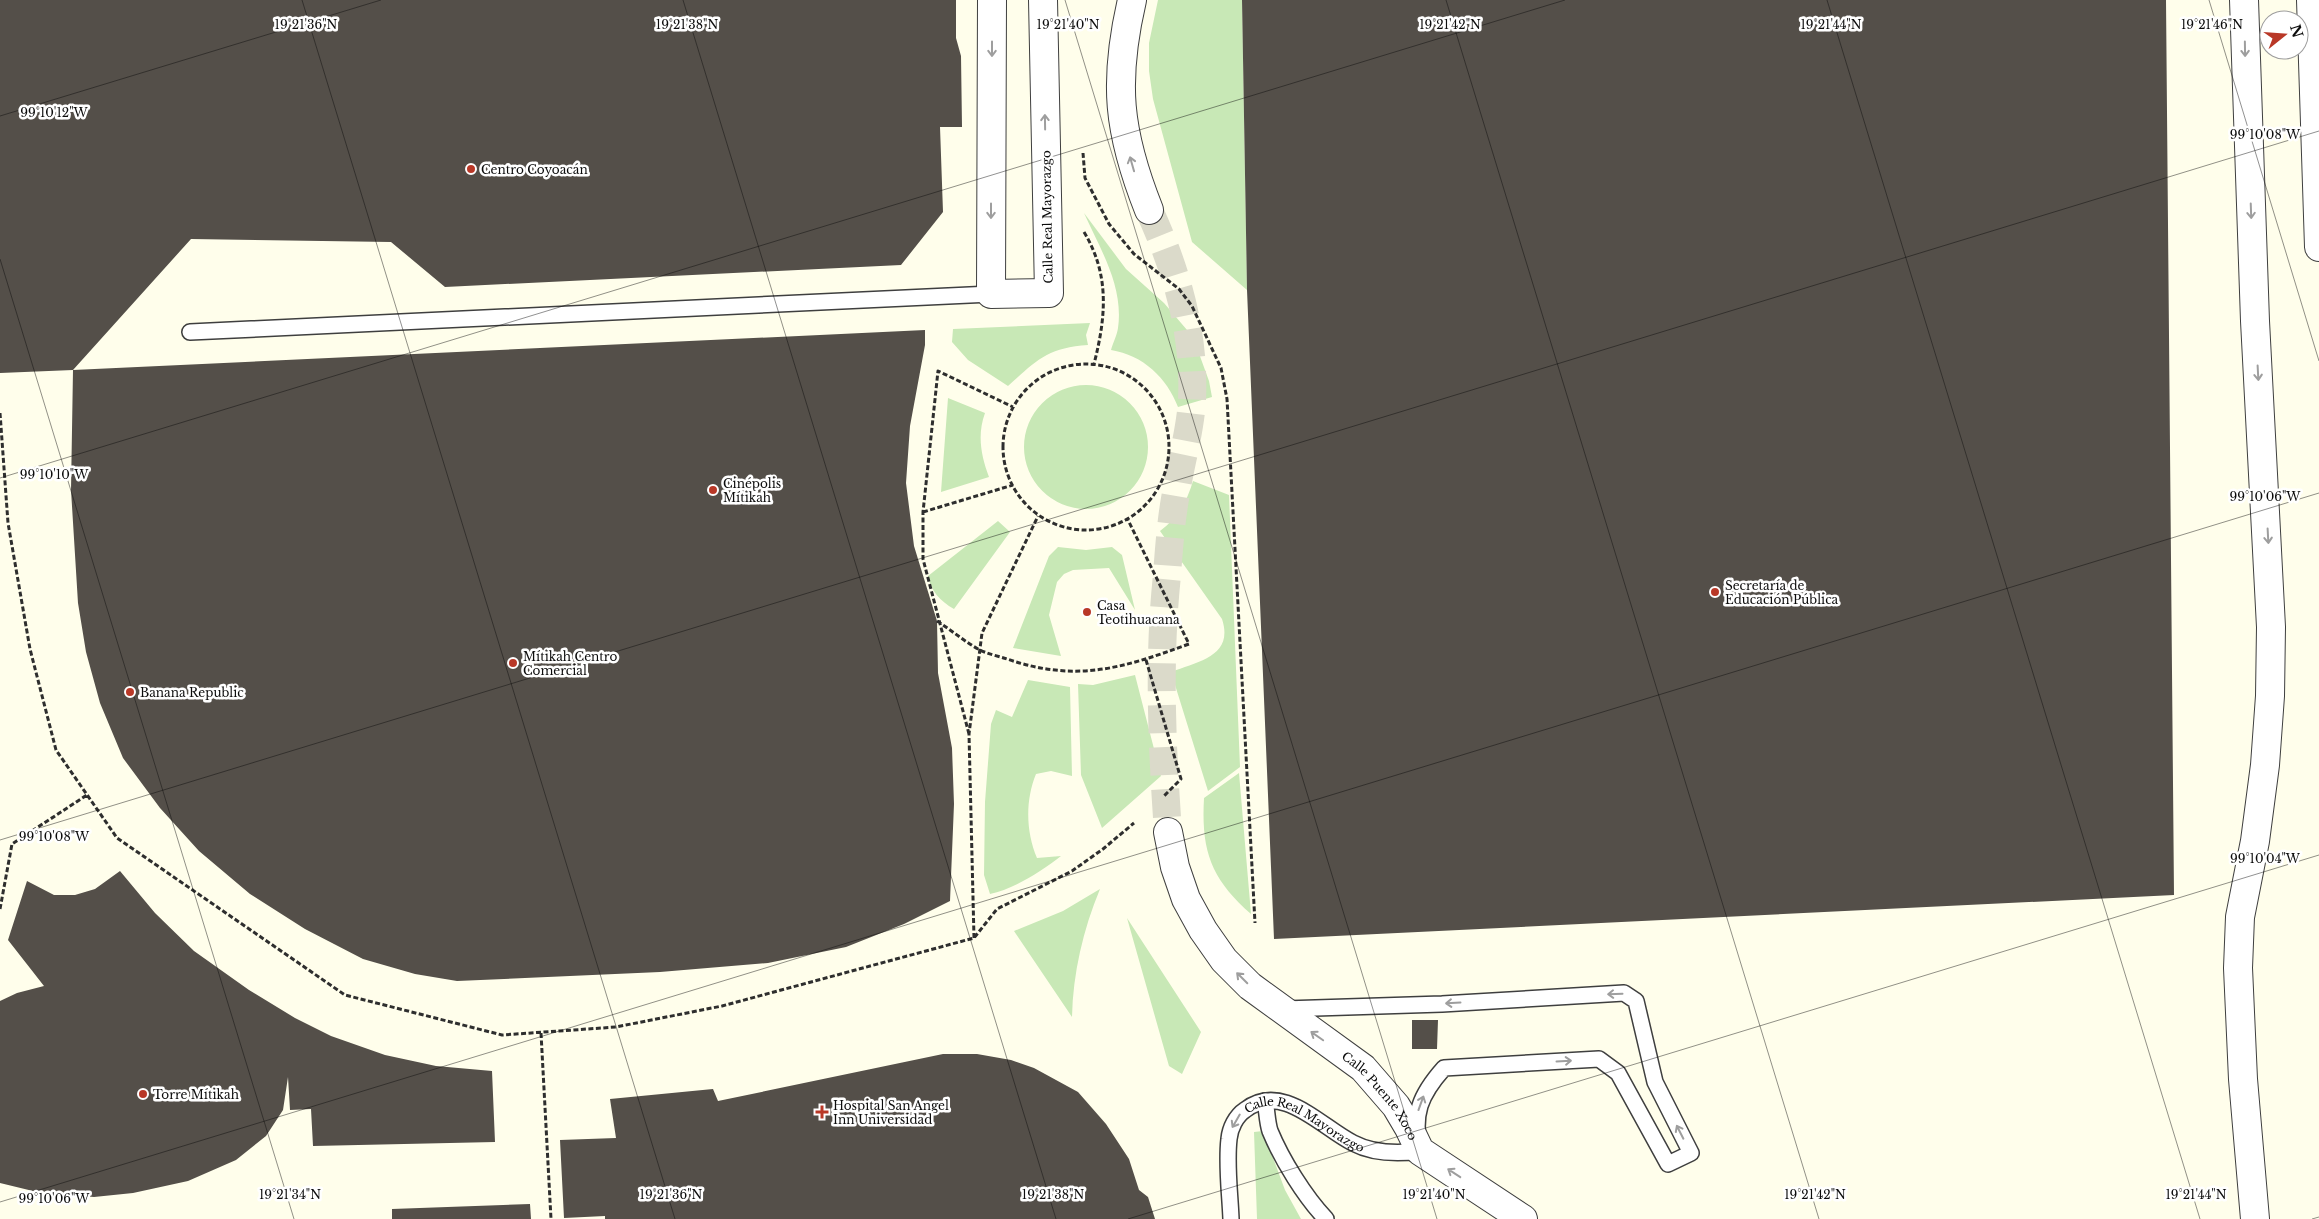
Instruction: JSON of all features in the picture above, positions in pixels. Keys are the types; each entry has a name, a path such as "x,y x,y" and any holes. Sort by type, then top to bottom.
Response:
{"street":[{"path":"991,294 992,0"},
{"name":"Calle Real Mayorazgo","path":"991,294 1048,293 1042,0"},
{"path":"1132,0 1124,35 1120,70 1121,106 1126,142 1136,176 1150,210"},
{"path":"2244,0 2255,321 2272,627 2265,765 2255,841 2240,917 2239,951 2243,1079 2255,1219"},
{"path":"2311,0 2319,247"},
{"path":"1168,832 1175,866 1186,899 1203,930 1224,960 1250,986 1280,1009"},
{"name":"Calle Puente Xoco","path":"1280,1009 1363,1068 1396,1106 1410,1128 1420,1151 1524,1219"}],"lane":[{"path":"190,332 991,294"},
{"path":"1280,1009 1442,1004 1624,993 1636,1001 1655,1082 1691,1153 1668,1164 1618,1073 1599,1060 1444,1068 1430,1084 1420,1102 1416,1135 1420,1151"},
{"path":"1265,1101 1270,1130 1298,1182 1313,1205 1326,1219"},
{"name":"Calle Real Mayorazgo","path":"1231,1219 1229,1138 1233,1124 1241,1113 1252,1104 1265,1101 1280,1101 1294,1106 1353,1143 1375,1151 1398,1154 1420,1151"}],"path":[{"path":"1083,150 1086,178 1109,224 1134,254 1179,289 1192,306 1221,368 1227,399 1255,923"},
{"path":"1082,229 1098,262 1103,295 1104,321 1094,364"},
{"path":"1094,364 1120,371 1143,386 1159,408 1168,435 1167,462 1158,488 1140,510 1117,524 1090,530 1063,528 1038,516 1018,496 1006,471 1003,444 1008,418 1014,407 1021,394 1042,376 1067,365 1094,364"},
{"path":"969,734 937,621 922,559 923,512 938,371 1014,407"},
{"path":"0,414 8,523 30,649 56,750 116,838 345,995 502,1035 616,1027 722,1006 974,938 997,909 1072,871 1103,849 1141,817"},
{"path":"923,512 1013,485"},
{"path":"974,938 969,734 979,650 982,633 1038,516"},
{"path":"937,621 979,650 1017,662 1065,672 1107,669 1146,660 1190,644 1127,518"},
{"path":"1146,660 1181,780 1158,802"},
{"path":"0,909 12,844 87,795"},
{"path":"540,1033 551,1219"}],"green space":[{"path":"1158,0 1242,0 1247,290 1192,242 1153,99 1149,71 1149,43"},
{"path":"1084,213 1126,269 1164,303 1193,337 1209,381 1212,397 1178,407 1167,387 1152,370 1133,357 1111,350 1118,328 1119,312 1117,297 1109,268"},
{"path":"1090,323 1086,335 1088,345 1052,352 1035,362 1008,386 968,360 952,342 953,329"},
{"path":"1086,385 1110,389 1130,403 1144,423 1148,447 1144,471 1130,491 1110,505 1086,509 1062,505 1042,491 1028,471 1024,447 1028,423 1042,403 1062,389"},
{"path":"948,398 985,413 981,429 981,445 989,477 941,492"},
{"path":"1193,481 1229,495 1240,767 1208,791 1171,672 1203,660 1219,649 1223,641 1224,631 1222,619 1160,531 1172,521 1181,509"},
{"path":"998,521 1010,532 954,609 944,603 937,595 931,586 928,576"},
{"path":"1058,547 1086,550 1112,547 1122,555 1135,610 1109,568 1073,570 1064,574 1057,582 1049,615 1061,656 1013,648 1049,556"},
{"path":"1135,675 1161,776 1102,828 1081,775 1078,684 1093,685"},
{"path":"1028,680 1070,687 1072,776 1051,771 1036,774 1032,784 1028,816 1033,848 1037,858 1061,856 1027,879 1009,888 990,894 984,875 985,802 991,724 996,710 1012,717"},
{"path":"1239,773 1251,914 1226,889 1218,876 1211,863 1204,834 1204,798"},
{"path":"1100,889 1080,952 1074,984 1072,1017 1014,931 1063,911"},
{"path":"1127,918 1201,1032 1182,1074 1169,1066"},
{"path":"1263,1131 1285,1190 1301,1219 1257,1219 1254,1132"}],"building":[{"name":"Centro Coyoacán","path":"0,0 956,0 956,38 961,56 962,127 940,127 943,212 901,265 445,287 391,242 191,239 73,370 0,373"},
{"name":"Secretaría de Educación Pública","path":"1242,0 2166,0 2174,895 1274,939 1247,290"},
{"name":"Mítikah Centro Comercial","path":"925,330 925,345 910,426 906,483 914,546 937,621 938,673 952,748 954,804 950,901 904,924 846,947 768,963 660,972 457,981 415,974 363,959 305,929 250,894 199,851 160,808 123,758 100,703 86,652 78,603 71,490 73,370"},
{"name":"Torre Mítikah","path":"120,871 155,913 194,951 249,990 295,1018 331,1036 385,1055 436,1066 492,1071 495,1142 313,1146 311,1109 290,1110 288,1077 283,1110 266,1136 236,1160 188,1181 133,1193 94,1197 37,1192 0,1183 0,1001 17,993 44,986 8,940 27,881 54,895 75,895 95,889"},
{"path":"1412,1020 1438,1020 1437,1049 1412,1049"},
{"name":"Hospital San Angel Inn Universidad","path":"943,1054 977,1054 1011,1060 1034,1068 1078,1092 1106,1124 1129,1159 1139,1190 1148,1197 1155,1219 605,1219 605,1216 564,1218 560,1140 616,1138 610,1099 713,1089 718,1101"},
{"path":"530,1204 531,1219 392,1219 392,1209"}],"tunnel":[{"path":"1149,210 1176,279 1187,327 1192,375 1191,412 1173,513 1164,607 1162,704 1168,832"}],"place":[{"name":"Centro Coyoacán","path":"471,169"},
{"name":"Cinépolis Mítikah","path":"713,490"},
{"name":"Secretaría de Educación Pública","path":"1715,592"},
{"name":"Casa Teotihuacana","path":"1087,612"},
{"name":"Mítikah Centro Comercial","path":"513,663"},
{"name":"Banana Republic","path":"130,692"},
{"name":"Torre Mítikah","path":"143,1094"},
{"name":"Hospital San Angel Inn Universidad","path":"822,1112"}]}
